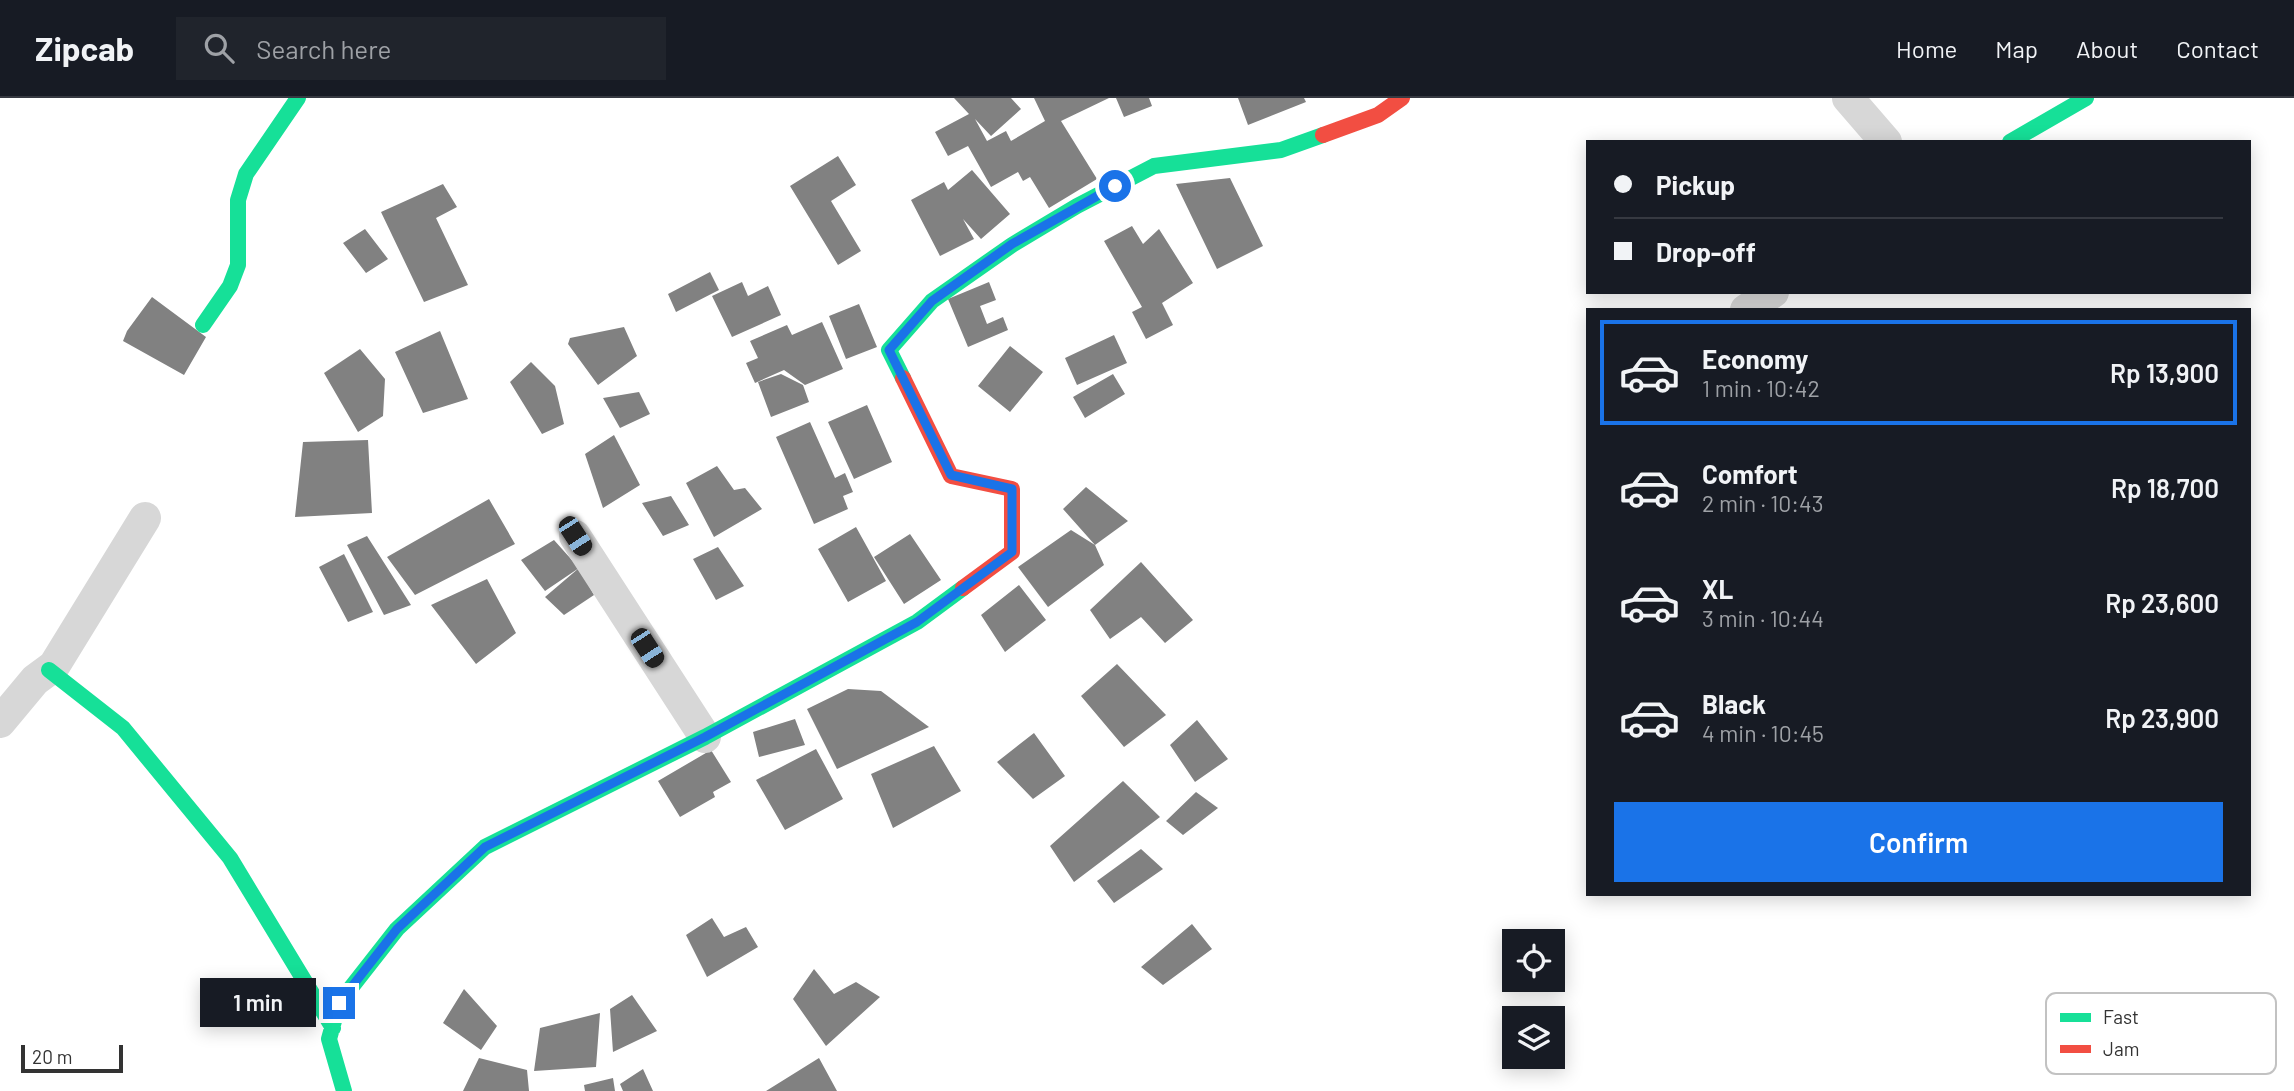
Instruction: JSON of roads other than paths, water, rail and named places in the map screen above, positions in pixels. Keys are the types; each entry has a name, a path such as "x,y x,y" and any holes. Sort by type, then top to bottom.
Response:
{"street":[{"path":"202,325 230,286 238,265 238,200 246,174 298,98"},
{"path":"344,1091 329,1039 339,1003 397,929 485,847 705,737 917,622 1012,552 1012,489 951,475 889,350 932,301 1012,244 1154,166 1281,150 1378,115 1402,98"},
{"path":"1848,98 1884,140"},
{"path":"2013,140 2086,98"},
{"path":"1749,308 1770,294"},
{"path":"0,722 35,681 54,666 145,518"},
{"path":"575,536 705,737"},
{"path":"49,670 123,728 230,858 333,1028"}]}
